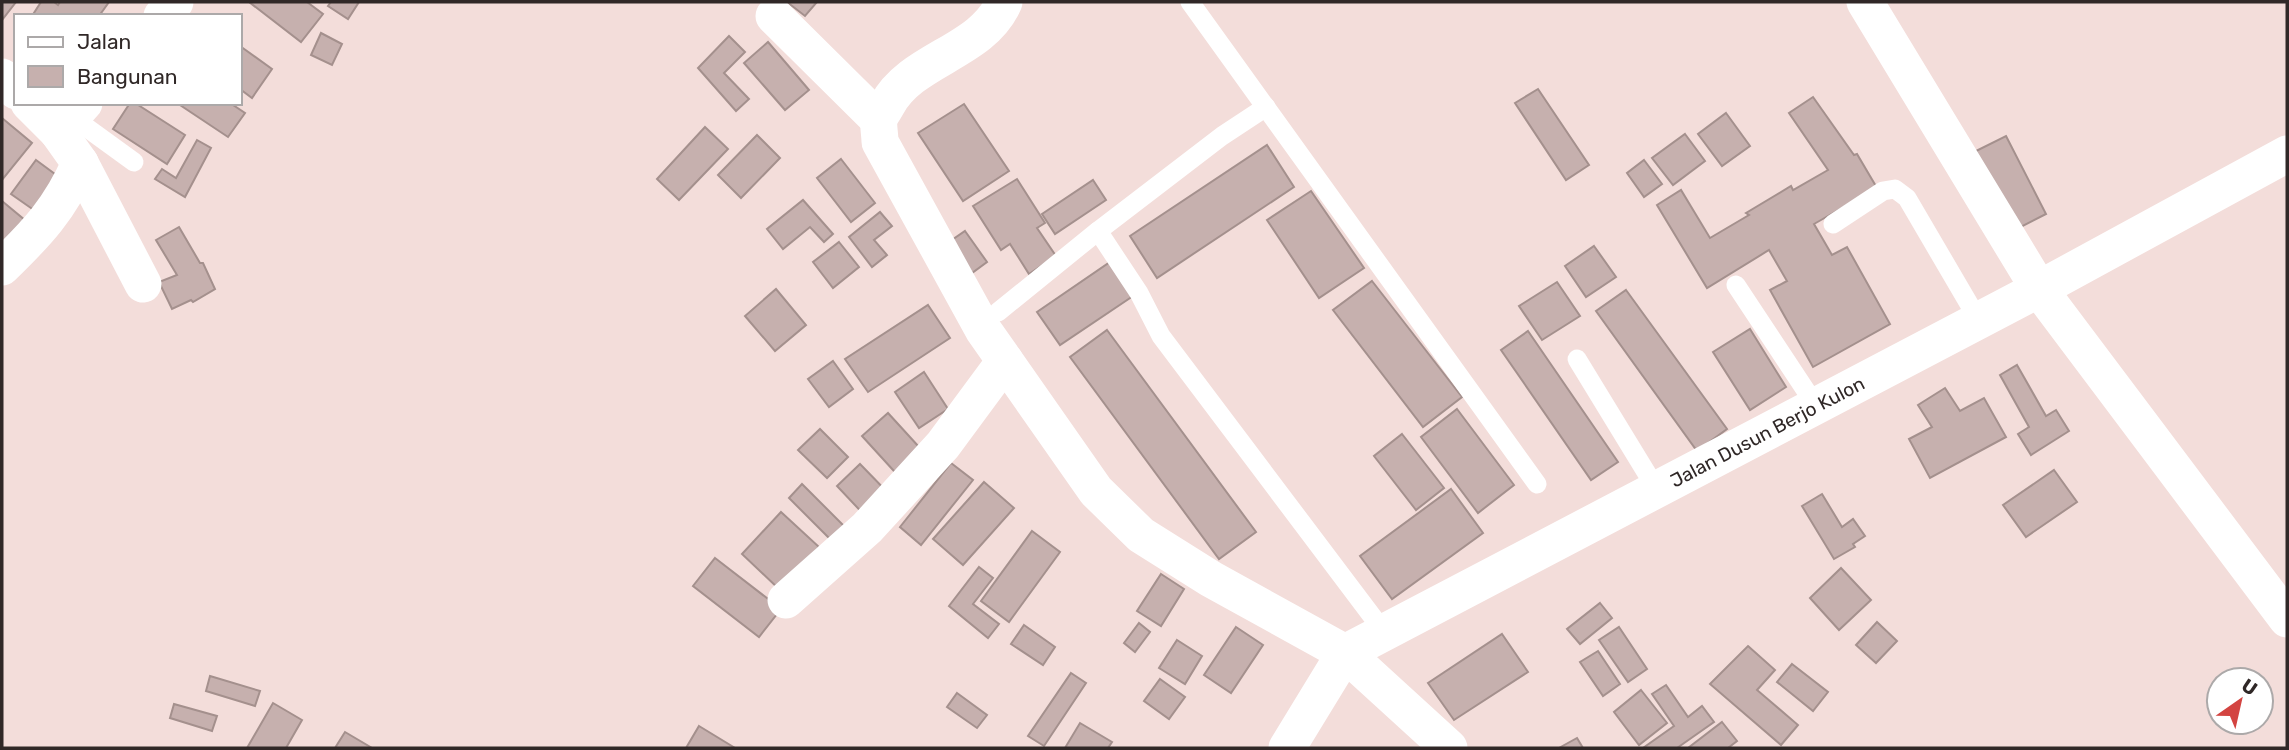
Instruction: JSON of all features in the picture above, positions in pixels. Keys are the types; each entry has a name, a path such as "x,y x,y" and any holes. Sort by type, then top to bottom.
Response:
{"street":[{"path":"1004,2 1000,12 980,34 903,83 892,96 879,120 880,142 984,331 1096,491 1141,535 1211,579 1345,653 1449,748"},
{"path":"1865,2 2039,289 2287,619"},
{"path":"775,16 879,120"},
{"path":"35,105 71,117 80,163 143,284"},
{"name":"Jalan Dusun Berjo Kulon","path":"1345,653 1979,321 2287,153"},
{"path":"2,267 42,228 69,187 80,163"},
{"path":"786,600 867,528 943,445 1005,361"},
{"path":"1287,748 1345,653"}],"lane":[{"path":"1190,2 1538,484"},
{"path":"998,312 1222,136 1266,107"},
{"path":"71,117 134,162"},
{"path":"1833,223 1882,191 1895,189 1907,198 1979,321"},
{"path":"1098,231 1139,293 1161,336 1384,632"},
{"path":"1735,285 1816,406"},
{"path":"1577,359 1657,489"}],"building":[{"path":"2,2 16,2 2,20"},
{"path":"41,2 54,2 58,5 60,2 109,2 100,14 33,14"},
{"path":"249,2 307,2 323,14 301,42"},
{"path":"331,2 359,2 348,19 328,6"},
{"path":"787,2 817,2 805,16"},
{"path":"321,33 342,44 332,65 311,55"},
{"path":"729,36 745,52 724,73 749,99 736,111 698,68"},
{"path":"768,42 809,90 785,110 744,63"},
{"path":"242,47 272,69 252,98 242,90"},
{"path":"1538,89 1589,165 1566,180 1515,103"},
{"path":"1813,97 1854,155 1857,154 1877,188 1814,224 1832,255 1847,247 1890,324 1813,367 1770,290 1787,281 1769,250 1707,288 1657,205 1681,190 1710,238 1791,186 1793,190 1828,170 1789,113"},
{"path":"964,104 1009,171 963,201 918,133"},
{"path":"129,105 138,105 185,135 167,164 113,129"},
{"path":"180,105 233,105 245,113 228,137"},
{"path":"1726,113 1750,146 1722,166 1698,134"},
{"path":"2,118 32,143 2,180"},
{"path":"705,127 728,149 679,200 657,179"},
{"path":"1685,134 1705,161 1673,185 1652,158"},
{"path":"757,135 780,158 741,198 718,175"},
{"path":"2006,136 2046,214 2013,231 1972,153"},
{"path":"197,140 211,148 185,197 155,179 162,169 176,178"},
{"path":"1267,145 1294,187 1157,278 1130,236"},
{"path":"841,159 875,203 851,222 817,178"},
{"path":"36,160 63,180 38,213 11,194"},
{"path":"1644,160 1662,184 1644,197 1627,173"},
{"path":"1017,179 1045,223 1037,228 1056,256 1029,274 1010,244 1001,250 973,206"},
{"path":"1093,180 1106,200 1055,234 1042,214"},
{"path":"1311,191 1364,268 1319,298 1267,220"},
{"path":"803,200 833,234 824,242 810,227 783,249 767,229"},
{"path":"2,201 26,221 2,251"},
{"path":"880,212 892,226 874,240 887,255 872,267 849,237"},
{"path":"179,227 200,263 203,263 215,289 193,302 191,300 172,309 159,282 177,275 156,240"},
{"path":"965,231 987,262 972,273 949,242"},
{"path":"839,242 859,267 833,288 813,262"},
{"path":"1594,246 1616,277 1586,297 1565,266"},
{"path":"1113,260 1136,294 1060,345 1037,312"},
{"path":"1372,281 1462,397 1423,427 1333,310"},
{"path":"1557,282 1580,316 1542,340 1519,306"},
{"path":"776,289 806,325 775,351 745,316"},
{"path":"1626,290 1727,429 1697,451 1596,311"},
{"path":"928,305 950,338 868,392 845,359"},
{"path":"1750,329 1786,387 1750,410 1713,352"},
{"path":"1107,330 1256,532 1219,559 1070,357"},
{"path":"1528,331 1618,462 1591,480 1501,350"},
{"path":"833,361 853,389 829,407 808,379"},
{"path":"2017,365 2046,416 2056,410 2069,431 2031,455 2018,434 2029,427 2000,375"},
{"path":"924,372 948,409 919,428 895,392"},
{"path":"1945,388 1960,411 1984,398 2006,437 1930,478 1909,439 1932,427 1918,405"},
{"path":"1457,409 1514,485 1478,513 1421,437"},
{"path":"888,413 930,459 904,482 862,436"},
{"path":"820,429 848,457 827,478 798,450"},
{"path":"1402,434 1444,488 1416,510 1374,456"},
{"path":"951,463 973,480 921,545 900,527"},
{"path":"860,464 894,499 870,521 837,486"},
{"path":"2054,470 2077,502 2026,537 2003,505"},
{"path":"984,482 1014,508 963,565 933,539"},
{"path":"802,484 844,526 831,540 789,498"},
{"path":"1451,489 1483,533 1392,599 1360,556"},
{"path":"1822,494 1842,527 1853,519 1865,536 1853,544 1855,547 1834,559 1802,506"},
{"path":"781,512 819,547 779,589 742,554"},
{"path":"1032,531 1060,552 1009,622 981,601"},
{"path":"715,558 781,609 759,637 693,586"},
{"path":"979,567 993,578 973,604 999,624 988,638 949,606"},
{"path":"1841,568 1871,600 1839,630 1810,598"},
{"path":"1161,574 1184,589 1161,626 1137,611"},
{"path":"1600,603 1612,618 1580,644 1567,629"},
{"path":"1877,622 1897,641 1876,663 1856,645"},
{"path":"1139,623 1150,632 1135,652 1124,643"},
{"path":"1024,625 1055,647 1043,665 1011,644"},
{"path":"1236,627 1263,645 1231,693 1204,675"},
{"path":"1619,627 1647,669 1628,682 1599,640"},
{"path":"1502,634 1528,672 1454,720 1428,683"},
{"path":"1177,640 1202,656 1185,684 1159,668"},
{"path":"1748,646 1775,670 1757,690 1798,725 1781,745 1710,684"},
{"path":"1598,651 1620,684 1603,696 1580,662"},
{"path":"1792,664 1828,692 1813,711 1777,682"},
{"path":"1071,673 1086,683 1044,746 1028,736"},
{"path":"210,676 260,691 255,706 206,691"},
{"path":"1160,679 1185,697 1169,719 1144,701"},
{"path":"1666,685 1688,717 1702,706 1714,722 1677,748 1643,748 1674,726 1652,694"},
{"path":"1641,690 1667,723 1639,745 1614,712"},
{"path":"957,693 987,715 977,728 947,707"},
{"path":"273,703 302,720 286,748 247,748"},
{"path":"174,704 217,716 212,731 170,718"},
{"path":"1722,722 1737,741 1728,748 1688,748"},
{"path":"1080,723 1112,742 1108,748 1065,748"},
{"path":"699,726 735,748 686,748"},
{"path":"345,732 372,748 335,748"},
{"path":"1577,738 1583,748 1559,748"}]}
